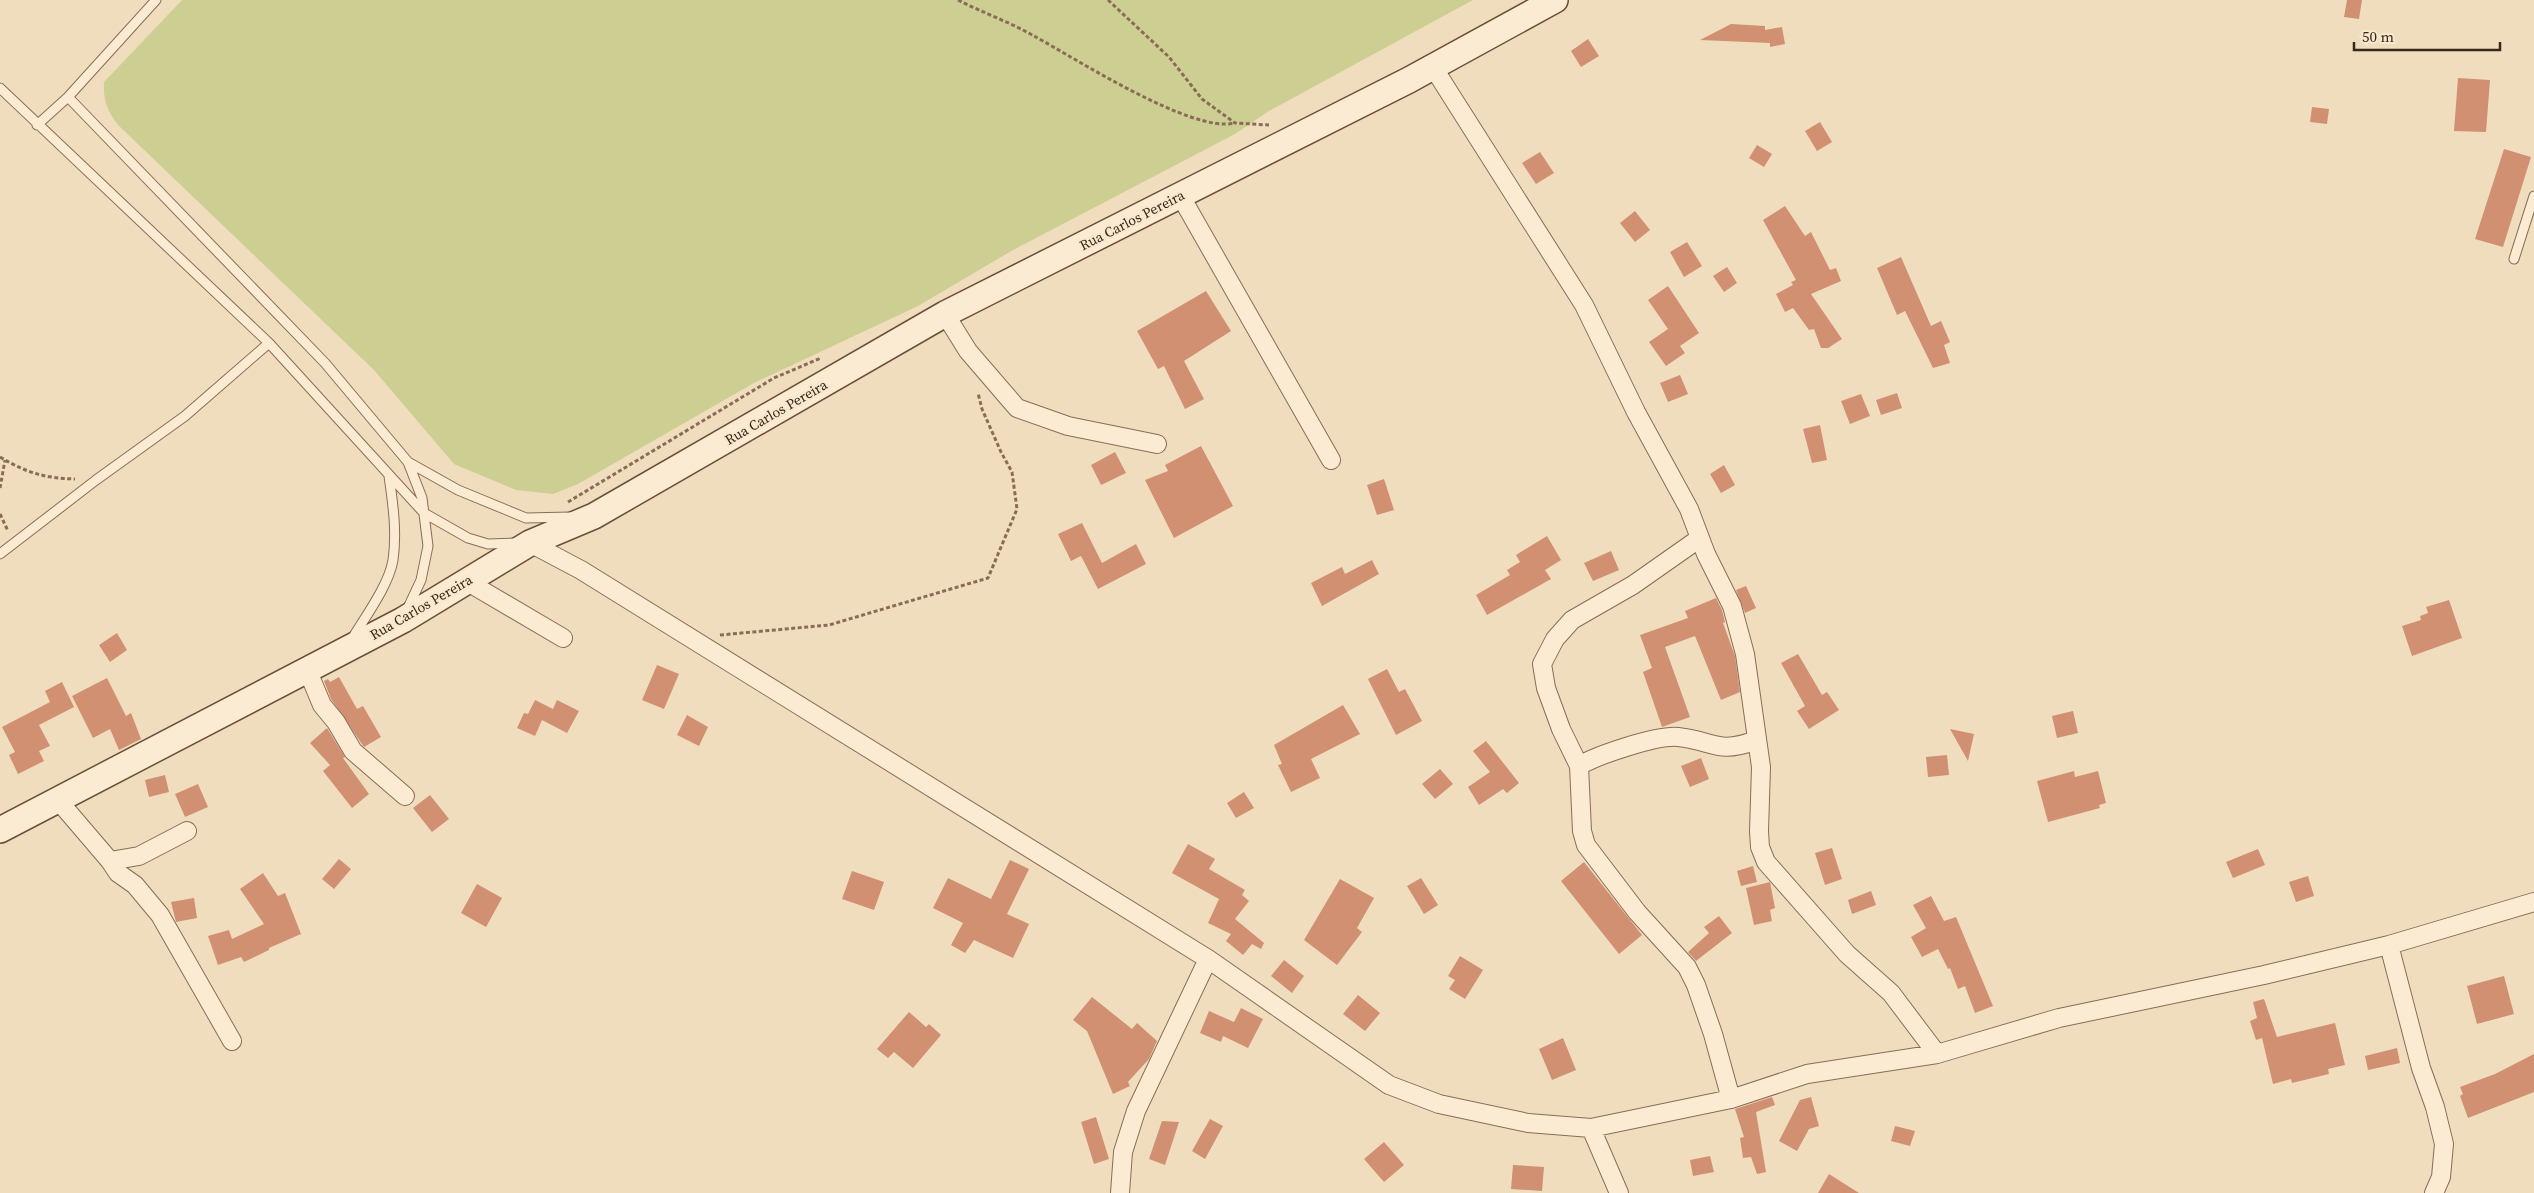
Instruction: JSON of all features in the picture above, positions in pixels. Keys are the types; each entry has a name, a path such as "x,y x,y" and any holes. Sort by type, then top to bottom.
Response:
{"main road":[{"name":"Rua Carlos Pereira","path":"0,830 403,620 530,543 594,516 945,314 1433,67 1555,0"}],"street":[{"path":"1433,67 1584,305 1636,412 1689,509 1700,538 1732,606 1745,654 1761,767 1759,831 1760,847 1766,862 1848,954 1891,993 1936,1054"},
{"path":"1180,195 1331,460"},
{"path":"945,314 968,351 1016,408 1068,426 1157,444"},
{"path":"1700,538 1633,585 1572,620 1548,650 1542,664 1546,688 1561,729 1579,766 1582,831 1586,845 1637,912 1687,966 1696,985 1713,1034 1731,1099"},
{"path":"530,543 581,570 687,638 1208,959 1388,1085 1440,1104 1528,1123 1591,1128 1731,1099 1807,1074 1936,1054 2059,1018 2264,975 2389,945 2534,902"},
{"path":"466,581 563,638"},
{"path":"308,669 322,705 336,722 353,751 405,796"},
{"path":"1579,766 1592,758 1676,737 1719,748 1737,747 1757,740"},
{"path":"57,799 118,873 136,885 160,915 232,1041"},
{"path":"110,861 140,856 187,831"},
{"path":"2389,945 2421,1068 2435,1107 2444,1144 2440,1178 2434,1193"},
{"path":"1120,1193 1123,1152 1136,1111 1208,959"},
{"path":"1591,1128 1619,1193"}],"lane":[{"path":"38,125 68,97 156,0"},
{"path":"0,88 269,343 424,513 468,538 488,544 530,543"},
{"path":"68,97 325,362 408,462 422,498 428,546 421,580 403,620"},
{"path":"2514,259 2534,196"},
{"path":"0,554 96,480 185,416 269,343"},
{"path":"408,462 458,490 526,518 594,516"},
{"path":"346,650 385,582 393,562 395,515 388,475"}],"path":[{"path":"958,0 1032,35 1133,92 1179,112 1224,126 1235,123 1272,126"},
{"path":"1108,0 1169,57 1202,99 1235,123"},
{"path":"687,638 829,625 988,578 1017,509 1012,472 1000,452 982,409 978,390"},
{"path":"0,457 26,472 51,478 96,480"},
{"path":"0,488 5,460"}],"green space":[{"path":"182,0 1473,0 1269,111 1235,134 1013,250 918,306 754,383 578,484 553,494 516,490 454,464 374,370 118,125 106,105 104,82"}],"building":[{"path":"2347,0 2362,0 2359,19 2344,17"},
{"path":"1731,24 1765,26 1765,30 1782,27 1785,44 1770,47 1770,43 1700,40"},
{"path":"1588,39 1599,56 1581,67 1571,51"},
{"path":"2458,78 2490,80 2486,132 2454,131"},
{"path":"2312,107 2329,109 2327,124 2310,122"},
{"path":"1820,122 1832,142 1817,151 1805,131"},
{"path":"1757,145 1772,154 1764,167 1749,158"},
{"path":"2504,149 2531,157 2503,247 2475,239"},
{"path":"1540,152 1554,173 1536,184 1522,163"},
{"path":"1785,206 1805,236 1811,232 1830,270 1836,268 1841,281 1811,294 1842,339 1828,348 1821,348 1814,329 1809,330 1793,308 1785,312 1776,294 1793,285 1791,282 1796,280 1763,220"},
{"path":"1635,211 1650,230 1635,242 1620,223"},
{"path":"1687,242 1702,266 1684,277 1670,252"},
{"path":"1901,257 1931,326 1941,321 1950,342 1944,345 1950,363 1933,368 1905,311 1897,315 1877,268"},
{"path":"1727,267 1737,283 1724,292 1713,276"},
{"path":"1668,286 1699,333 1680,346 1685,353 1666,366 1649,342 1668,329 1648,300"},
{"path":"1206,291 1231,331 1184,361 1204,399 1185,409 1164,366 1158,369 1137,331"},
{"path":"1680,375 1688,394 1668,402 1660,383"},
{"path":"1897,393 1902,408 1881,415 1876,400"},
{"path":"1861,394 1870,416 1850,424 1841,401"},
{"path":"1820,425 1827,460 1812,463 1803,429"},
{"path":"1201,446 1233,506 1174,538 1145,480 1168,471 1165,465"},
{"path":"1115,452 1126,473 1101,485 1091,465"},
{"path":"1724,465 1735,485 1721,493 1710,474"},
{"path":"1384,479 1394,510 1377,515 1367,485"},
{"path":"1082,523 1102,563 1136,544 1146,564 1098,589 1081,556 1071,561 1058,534"},
{"path":"1547,536 1561,560 1545,570 1551,579 1487,615 1476,595 1510,575 1507,570 1520,562 1516,555"},
{"path":"1611,551 1619,570 1593,581 1584,563"},
{"path":"1372,560 1379,574 1322,606 1311,583 1342,567 1345,574"},
{"path":"1746,586 1756,608 1745,613 1736,590"},
{"path":"1716,598 1722,610 1725,622 1723,623 1735,656 1740,692 1721,700 1695,636 1665,647 1690,717 1662,727 1643,672 1652,668 1640,635 1688,618 1685,611"},
{"path":"2449,600 2462,638 2412,656 2402,626 2421,620 2420,616 2428,613 2426,607"},
{"path":"117,633 127,650 110,662 99,645"},
{"path":"1798,654 1822,695 1827,692 1839,710 1809,729 1797,711 1805,706 1781,663"},
{"path":"657,665 679,674 664,709 642,700"},
{"path":"1387,669 1399,692 1405,689 1422,721 1396,735 1368,679"},
{"path":"339,677 357,709 363,706 381,737 364,747 331,699 324,681 328,679 330,682"},
{"path":"107,678 126,716 131,713 141,739 119,750 110,729 93,738 72,696"},
{"path":"62,682 74,707 39,725 50,746 39,751 44,761 18,774 9,755 15,752 2,727 50,702 45,691"},
{"path":"535,700 553,709 557,700 579,711 567,733 542,720 535,736 517,728 524,713 528,714"},
{"path":"1343,705 1360,734 1311,759 1320,778 1291,792 1278,765 1282,764 1274,745"},
{"path":"2073,711 2078,733 2057,738 2052,716"},
{"path":"687,715 708,727 699,746 677,735"},
{"path":"327,728 345,757 343,758 369,794 352,808 323,771 330,765 310,743"},
{"path":"1950,729 1974,734 1968,761"},
{"path":"1486,741 1519,783 1507,793 1503,789 1479,805 1468,787 1490,772 1473,751"},
{"path":"1947,755 1949,775 1928,777 1926,757"},
{"path":"1701,758 1709,779 1690,787 1681,766"},
{"path":"1440,769 1453,784 1435,799 1422,784"},
{"path":"2074,771 2075,777 2098,771 2106,803 2099,805 2100,808 2048,822 2037,781"},
{"path":"165,775 169,792 149,797 145,780"},
{"path":"198,784 208,807 185,817 175,794"},
{"path":"1244,792 1254,808 1236,818 1227,803"},
{"path":"430,795 449,819 432,832 413,808"},
{"path":"1188,844 1215,859 1209,869 1245,890 1242,895 1249,901 1235,919 1264,943 1261,949 1252,944 1243,955 1226,941 1231,934 1208,923 1219,899 1172,873"},
{"path":"1832,848 1842,879 1825,885 1815,853"},
{"path":"2258,849 2265,865 2233,878 2226,862"},
{"path":"339,859 351,869 334,889 322,879"},
{"path":"1010,860 1029,869 1007,914 1029,924 1013,958 974,940 965,953 951,945 963,923 933,908 948,878 991,899"},
{"path":"1584,862 1642,935 1619,954 1561,881"},
{"path":"1753,866 1757,882 1741,886 1737,871"},
{"path":"852,871 884,882 874,910 842,899"},
{"path":"263,873 278,896 285,893 301,934 269,948 269,950 244,962 241,957 218,965 208,936 229,930 232,939 264,924 240,889"},
{"path":"2308,876 2314,896 2296,902 2289,882"},
{"path":"1421,878 1438,905 1424,914 1407,886"},
{"path":"1340,879 1374,898 1357,928 1362,932 1337,965 1304,940"},
{"path":"1770,882 1775,908 1770,910 1772,921 1754,925 1746,888"},
{"path":"477,884 502,898 486,927 461,913"},
{"path":"1871,891 1876,905 1852,914 1848,900"},
{"path":"1931,896 1944,921 1956,917 1993,1006 1975,1013 1965,986 1958,989 1950,968 1948,969 1938,949 1922,957 1911,937 1926,928 1913,905"},
{"path":"194,898 197,918 176,922 171,902"},
{"path":"1719,916 1732,933 1696,961 1688,952 1709,933 1704,927"},
{"path":"1460,956 1483,970 1465,999 1449,989 1455,980 1448,976"},
{"path":"1284,960 1304,976 1292,993 1271,976"},
{"path":"2504,976 2514,1014 2477,1024 2467,986"},
{"path":"1358,995 1380,1013 1365,1031 1343,1014"},
{"path":"1092,997 1132,1029 1137,1023 1157,1041 1149,1059 1128,1082 1130,1086 1113,1094 1087,1031 1073,1020"},
{"path":"2264,999 2277,1037 2335,1023 2345,1065 2328,1069 2329,1074 2292,1083 2291,1079 2273,1084 2262,1038 2256,1040 2250,1021 2257,1018 2253,1002"},
{"path":"1241,1008 1263,1019 1248,1048 1223,1036 1221,1042 1200,1033 1209,1011 1234,1022"},
{"path":"909,1012 926,1027 929,1024 941,1035 913,1068 894,1052 888,1058 877,1049"},
{"path":"1563,1038 1576,1070 1552,1080 1539,1049"},
{"path":"2397,1048 2400,1063 2368,1070 2365,1056"},
{"path":"2534,1054 2534,1092 2468,1118 2460,1096 2463,1094 2460,1087 2495,1074"},
{"path":"1772,1097 1775,1105 1756,1112 1766,1172 1757,1174 1751,1157 1743,1158 1740,1138 1744,1137 1735,1109"},
{"path":"1811,1097 1819,1126 1809,1129 1797,1151 1779,1141 1800,1100"},
{"path":"1096,1117 1109,1159 1094,1164 1081,1122"},
{"path":"1210,1119 1223,1126 1205,1159 1192,1151"},
{"path":"1162,1121 1179,1122 1165,1165 1149,1159"},
{"path":"1895,1126 1915,1131 1910,1146 1891,1141"},
{"path":"1384,1142 1404,1165 1384,1182 1364,1159"},
{"path":"1710,1156 1714,1172 1693,1176 1690,1160"},
{"path":"1513,1165 1544,1167 1542,1191 1511,1189"},
{"path":"1829,1174 1859,1193 1818,1193"}]}
